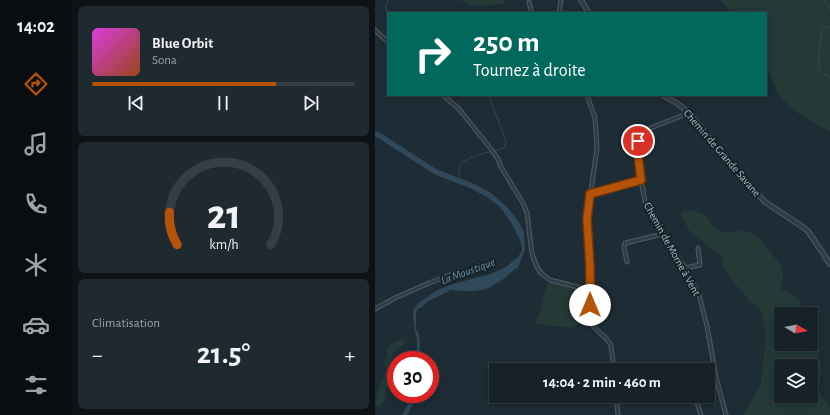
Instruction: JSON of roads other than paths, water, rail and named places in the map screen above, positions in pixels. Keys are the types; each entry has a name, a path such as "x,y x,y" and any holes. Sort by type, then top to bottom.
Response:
{"street":[{"path":"559,12 561,0"},
{"path":"581,0 588,12"},
{"path":"529,2 532,12"},
{"path":"375,30 387,41"},
{"path":"444,96 459,109 491,149 523,204 527,213 532,254 541,273 550,280 578,286 590,294"},
{"path":"587,96 595,118 597,148 587,219 590,267 590,320 595,329 609,342 612,363"},
{"name":"Chemin de Grande Savane","path":"665,96 689,113 731,165 761,198 807,231 830,263"},
{"name":"Chemin de Morne à Vent","path":"689,113 644,131 640,135 637,146 641,180 647,206 685,268 699,296 707,326 716,377 726,415"},
{"path":"590,194 641,180"},
{"path":"627,262 624,247 625,244 663,234"},
{"path":"685,268 700,265 698,248"},
{"path":"375,309 402,295 455,273"},
{"path":"617,403 618,415"},
{"path":"697,403 701,415"}],"water":[{"path":"491,193 508,208 524,232 525,249 518,268 489,288 474,291 451,290 427,302 418,309 416,312 416,329 419,334 420,351 417,351 413,310 421,301 447,286 491,274 506,267 518,257 522,250 520,240 512,224 500,207 488,197"},
{"path":"408,403 413,403 407,415 402,415"}],"waterway":[{"path":"387,12 386,6 389,0"},
{"path":"824,0 830,9"},
{"path":"830,27 824,27 822,30 818,65 820,71 830,78"},
{"path":"462,182 459,169 465,161 478,155 504,148 505,146 506,142 490,96"},
{"name":"La Moustique","path":"375,134 436,172 472,186 495,200"}]}
